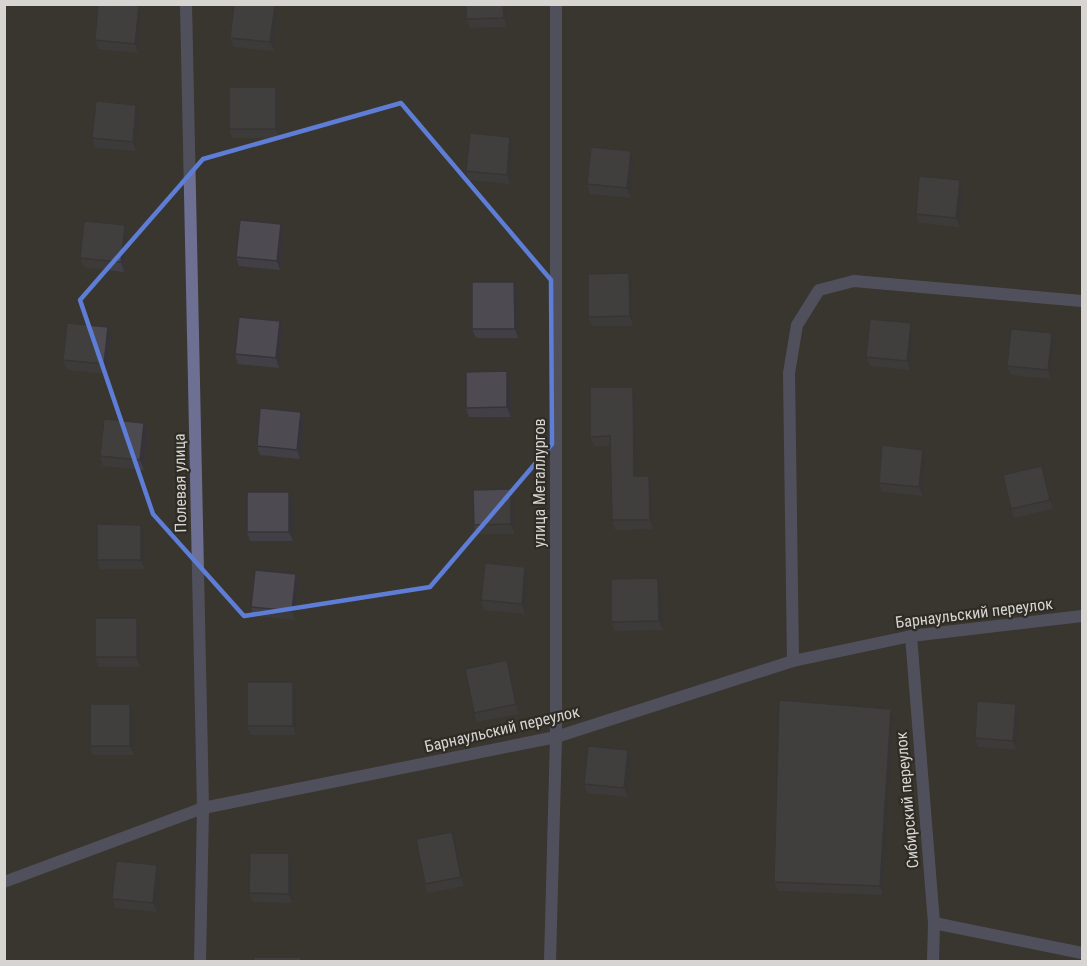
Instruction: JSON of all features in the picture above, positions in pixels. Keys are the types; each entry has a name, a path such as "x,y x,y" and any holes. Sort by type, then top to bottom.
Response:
{"street":[{"name":"Полевая улица","path":"186,4 203,808 200,962"},
{"name":"улица Металлургов","path":"550,962 556,737 556,4"},
{"path":"793,661 789,373 796,325 819,290 854,280 1083,301"},
{"name":"Барнаульский переулок","path":"4,882 203,808 556,737 793,661 911,636 1083,616"},
{"name":"Сибирский переулок","path":"911,636 934,923 933,962"},
{"path":"934,923 1083,953"}],"highlighted area":[{"path":"401,103 551,280 552,444 430,587 244,616 153,514 80,300 203,159"}],"building":[{"path":"98,4 139,6 135,44 95,40"},
{"path":"234,4 275,5 270,42 230,38"},
{"path":"466,4 503,4 504,18 466,19"},
{"path":"229,87 276,87 276,129 229,129"},
{"path":"96,101 136,105 133,142 92,138"},
{"path":"470,133 510,137 507,175 466,171"},
{"path":"591,147 631,151 627,188 587,184"},
{"path":"919,176 960,180 956,218 916,214"},
{"path":"240,220 281,224 277,261 236,257"},
{"path":"84,221 125,225 121,262 80,258"},
{"path":"629,273 630,316 588,317 588,274"},
{"path":"472,282 514,282 515,329 472,329"},
{"path":"239,317 280,321 276,358 235,354"},
{"path":"870,319 911,323 907,361 866,357"},
{"path":"67,323 108,327 104,364 63,360"},
{"path":"1011,329 1052,333 1048,370 1007,366"},
{"path":"507,371 507,407 466,408 466,372"},
{"path":"590,387 633,387 634,476 649,476 650,520 612,520 610,436 590,437"},
{"path":"260,408 301,412 297,450 257,446"},
{"path":"104,419 144,423 140,460 100,456"},
{"path":"882,445 923,450 919,487 879,483"},
{"path":"1042,466 1050,500 1011,509 1003,475"},
{"path":"511,489 511,524 474,525 473,490"},
{"path":"247,492 289,492 289,532 247,532"},
{"path":"97,524 141,525 141,560 97,560"},
{"path":"485,563 525,567 522,604 481,600"},
{"path":"255,570 296,574 292,611 251,607"},
{"path":"658,578 659,621 611,622 611,579"},
{"path":"95,618 137,618 137,657 95,657"},
{"path":"507,660 516,704 474,713 465,669"},
{"path":"247,682 293,682 293,726 247,726"},
{"path":"779,700 891,709 880,886 774,882"},
{"path":"977,701 1016,704 1013,741 975,738"},
{"path":"90,704 130,704 130,746 90,746"},
{"path":"588,746 628,750 624,788 584,784"},
{"path":"452,832 461,877 425,884 416,839"},
{"path":"250,853 289,853 289,894 249,893"},
{"path":"116,861 157,865 153,903 112,899"},
{"path":"254,957 301,957 301,962 254,962"}]}
